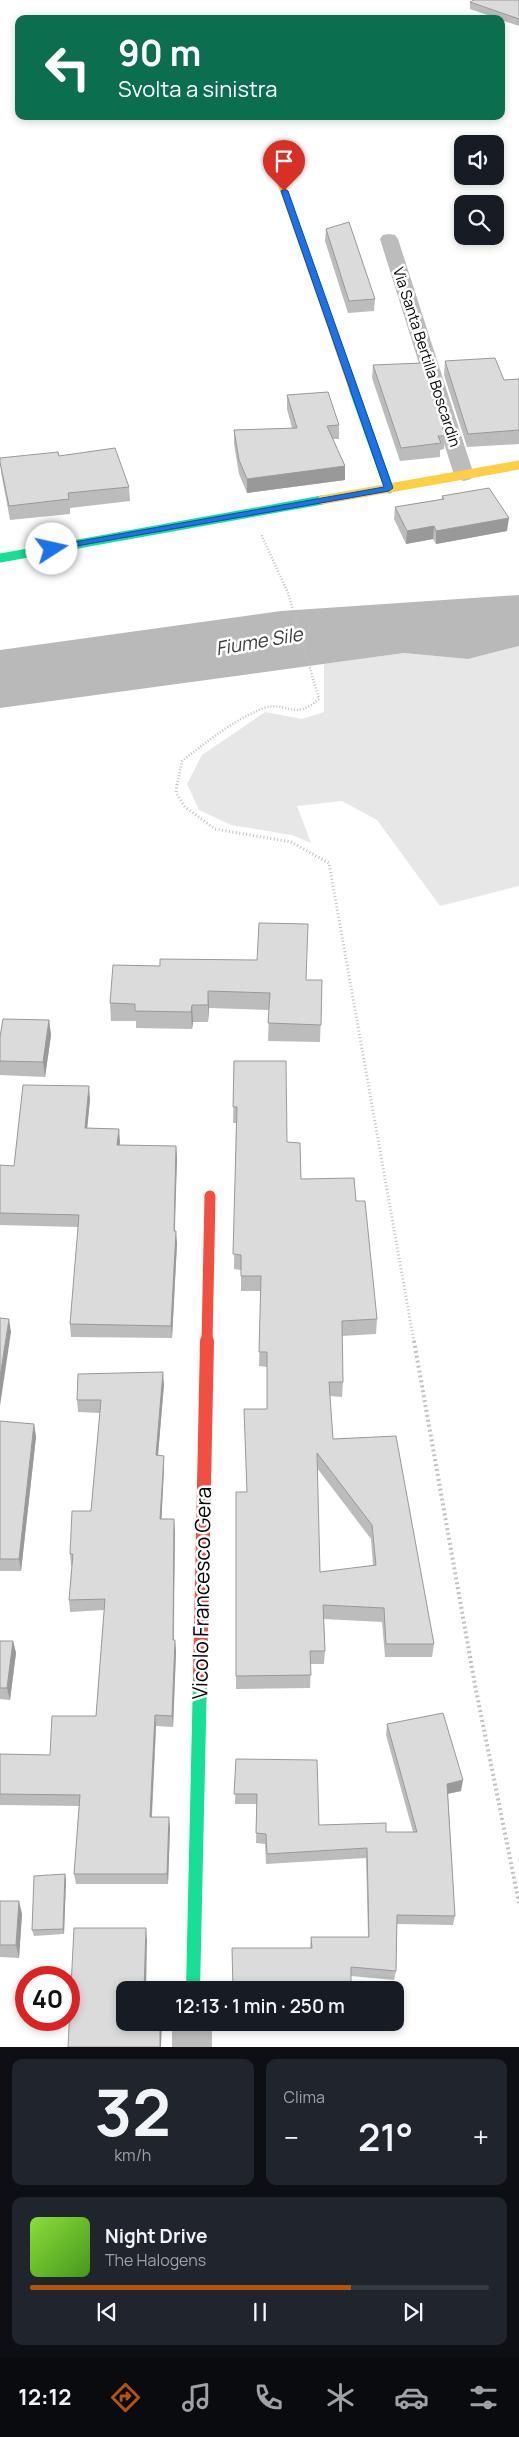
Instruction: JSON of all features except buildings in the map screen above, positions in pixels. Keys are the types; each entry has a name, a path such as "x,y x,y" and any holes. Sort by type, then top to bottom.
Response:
{"street":[{"path":"273,160 389,488"},
{"name":"Via Santa Bertilla Boscardin","path":"389,238 464,475"},
{"path":"0,558 519,465"},
{"name":"Vicolo Francesco Gera","path":"193,1981 210,1196"},
{"path":"192,2031 192,2047"}],"path":[{"path":"251,513 288,593 319,700 310,707 298,711 267,707 232,723 182,761 176,780 176,793 185,807 215,828 291,842 329,863 475,1686 519,1903"}],"shaded area":[{"path":"519,646 519,886 440,906 377,820 342,801 297,806 311,843 292,835 231,825 199,810 187,784 202,755 265,712 302,719 324,712 324,664 404,653 468,659"}],"water":[{"name":"Fiume Sile","path":"519,595 519,646 468,659 404,653 0,708 0,650 281,611"}],"traffic: fast":[{"path":"353,388 389,489"},
{"path":"0,558 322,500"},
{"path":"193,1981 200,1677"}],"traffic: slow":[{"path":"273,160 353,388"},
{"path":"322,500 519,465"}],"traffic: jam":[{"path":"200,1677 210,1196"}],"route":[{"path":"52,549 389,488 284,191"}]}
